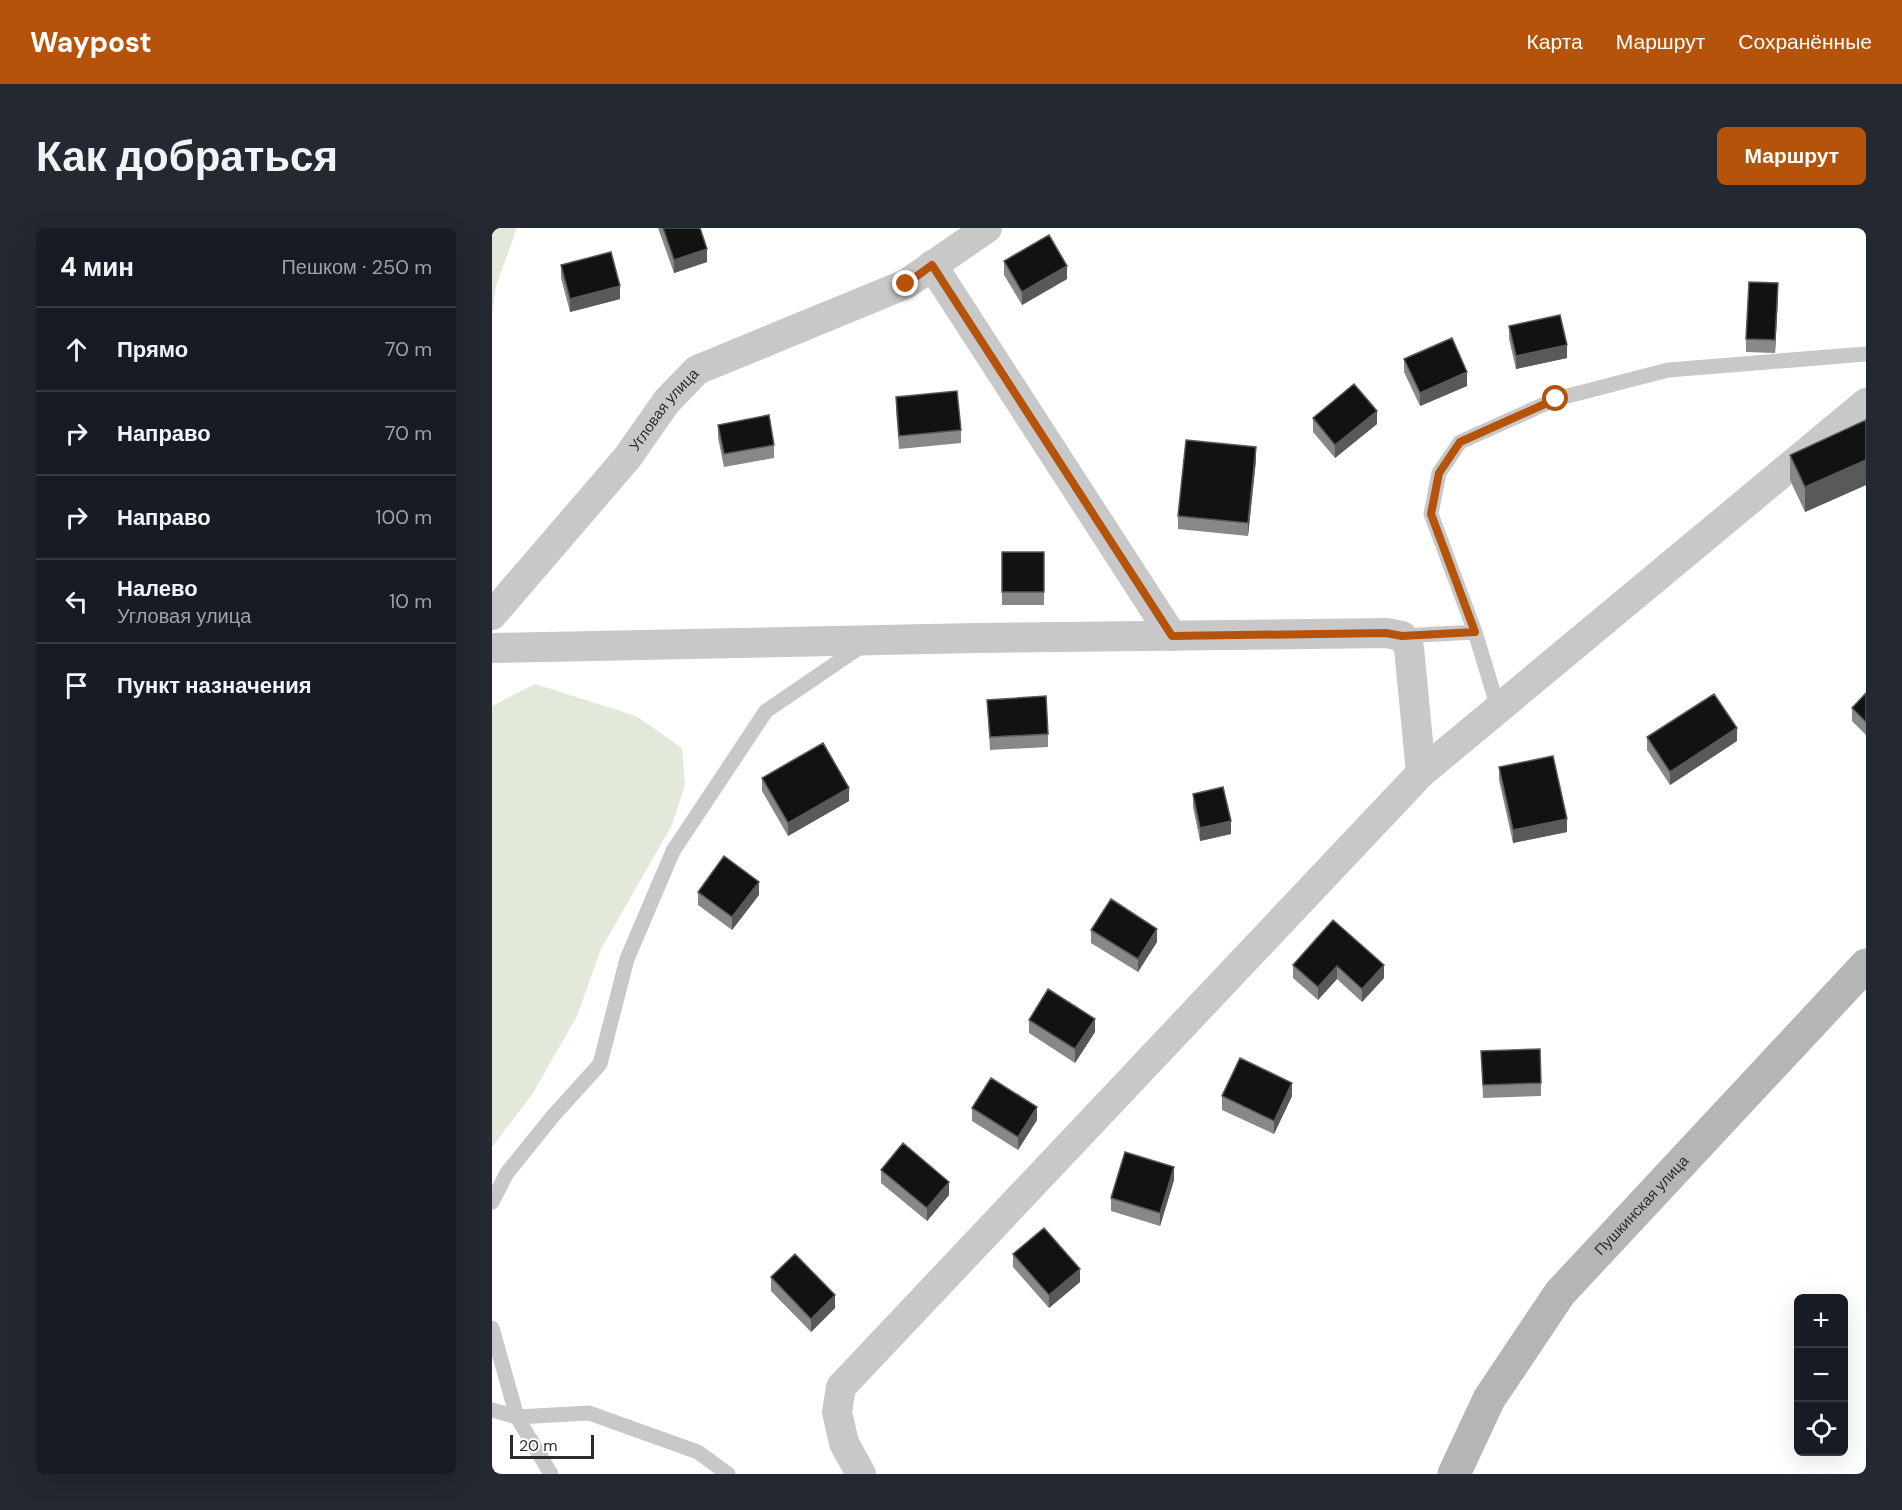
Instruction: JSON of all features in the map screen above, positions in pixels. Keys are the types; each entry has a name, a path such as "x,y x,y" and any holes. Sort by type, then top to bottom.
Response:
{"main road":[{"name":"Пушкинская улица","path":"1454,1474 1489,1399 1560,1293 1866,965"}],"street":[{"name":"Угловая улица","path":"492,615 627,458 667,402 697,370 906,284 987,228"},
{"path":"932,265 1172,636"},
{"path":"861,1474 844,1443 837,1412 841,1387 1421,773 1866,403"},
{"path":"492,648 976,638 1386,633 1402,636 1409,648 1421,773"}],"lane":[{"path":"1498,708 1475,632 1431,514 1439,473 1460,442 1556,399 1668,370 1866,354"},
{"path":"1402,636 1475,632"},
{"path":"492,1202 507,1173 553,1116 600,1064 627,959 673,851 766,711 868,641"},
{"path":"492,1328 517,1416 551,1474"},
{"path":"492,1410 517,1416 589,1413 698,1452 728,1474"}],"shaded area":[{"path":"492,228 517,228 496,286 492,313"},
{"path":"535,684 636,716 682,748 685,785 672,825 601,949 577,1016 533,1093 492,1147 492,706"}],"building":[{"path":"663,228 700,228 707,249 674,260"},
{"path":"1049,235 1067,266 1022,292 1004,261"},
{"path":"611,252 620,286 570,299 561,265"},
{"path":"1749,282 1778,283 1775,340 1746,339"},
{"path":"1560,315 1567,345 1516,356 1509,326"},
{"path":"1452,338 1467,372 1420,393 1404,359"},
{"path":"1354,384 1377,411 1335,445 1313,418"},
{"path":"957,391 961,430 899,436 896,397"},
{"path":"769,415 774,445 724,454 718,425"},
{"path":"1866,420 1866,460 1805,487 1790,455"},
{"path":"1186,440 1256,447 1248,523 1178,516"},
{"path":"1002,552 1044,552 1044,592 1002,592"},
{"path":"1866,693 1866,722 1852,708"},
{"path":"1714,694 1737,728 1670,772 1647,737"},
{"path":"1046,696 1048,734 990,737 987,700"},
{"path":"823,743 849,788 788,823 762,778"},
{"path":"1553,756 1567,819 1513,830 1499,767"},
{"path":"1223,787 1231,821 1200,828 1193,794"},
{"path":"724,856 759,882 732,917 698,892"},
{"path":"1111,899 1157,929 1138,959 1091,930"},
{"path":"1333,920 1384,965 1362,989 1337,966 1318,987 1293,965"},
{"path":"1048,989 1095,1019 1075,1049 1029,1020"},
{"path":"1540,1049 1541,1083 1483,1085 1481,1051"},
{"path":"1240,1058 1292,1083 1274,1121 1222,1096"},
{"path":"991,1078 1037,1107 1018,1137 972,1108"},
{"path":"903,1143 949,1182 927,1208 881,1170"},
{"path":"1125,1152 1174,1167 1160,1213 1111,1198"},
{"path":"1044,1228 1080,1269 1049,1295 1013,1254"},
{"path":"795,1254 835,1295 811,1319 771,1277"}],"route":[{"path":"906,284 932,265 1172,636 1386,633 1402,636 1475,632 1431,514 1439,473 1460,442 1556,399"}]}
